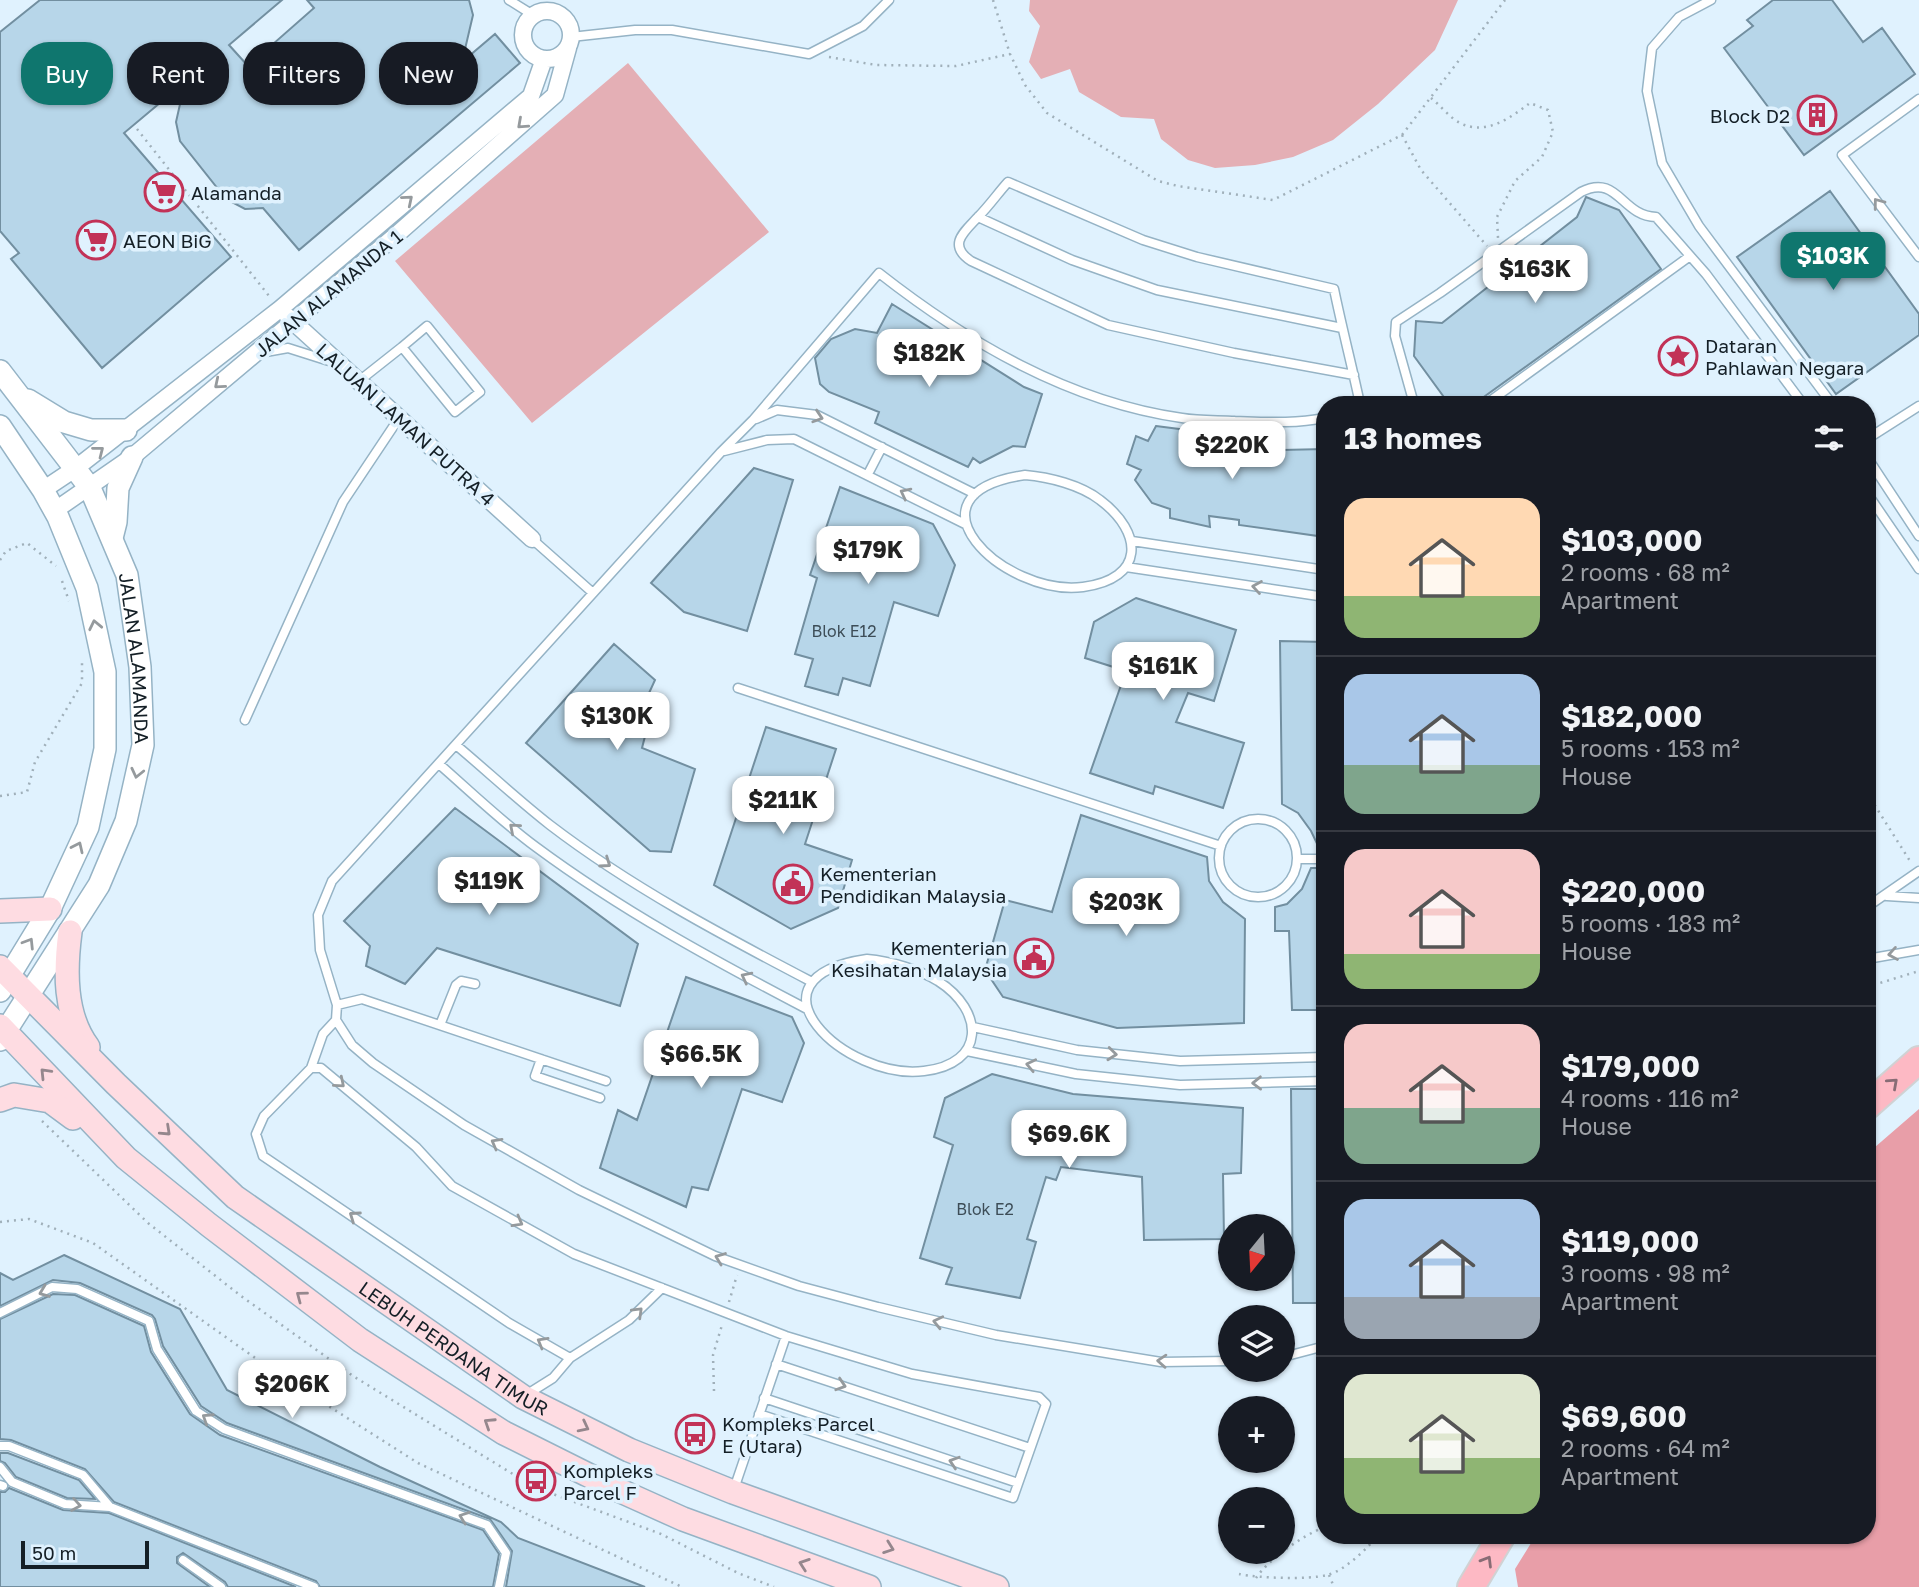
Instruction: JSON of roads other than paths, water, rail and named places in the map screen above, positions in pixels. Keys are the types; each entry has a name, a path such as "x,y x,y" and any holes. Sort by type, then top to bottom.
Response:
{"main road":[{"path":"0,911 50,909"},
{"path":"69,932 66,968 68,993 77,1027 116,1084"},
{"name":"LEBUH PERDANA TIMUR","path":"3,978 29,997 235,1197 523,1397 629,1450 733,1492 998,1587"},
{"path":"2,1033 126,1158"},
{"path":"1876,1098 1919,1060"},
{"path":"0,1100 14,1095 50,1101 360,1340 504,1433 682,1519 869,1587"},
{"path":"1471,1587 1497,1544"}],"street":[{"path":"543,10 555,12 564,18 570,27 570,43 558,57 544,60 525,47 522,35 525,24 533,15 543,10"},
{"name":"JALAN ALAMANDA 1","path":"54,510 132,457 294,322 555,95 570,43"},
{"name":"JALAN ALAMANDA 1","path":"43,490 126,430 280,309 531,96 544,60"},
{"name":"LALUAN LAMAN PUTRA 4","path":"280,309 532,538"},
{"name":"JALAN ALAMANDA","path":"0,371 90,488 127,575 140,667 143,745 126,821 99,885 29,997 2,1033"},
{"path":"17,394 64,422 91,430 126,430"},
{"name":"JALAN ALAMANDA","path":"0,426 54,510 88,588 105,672 104,749 88,827 50,909 3,978"},
{"path":"112,538 118,488 132,457"}],"lane":[{"path":"509,0 533,15"},
{"path":"570,43 635,30 672,30 809,54 863,26 889,0"},
{"path":"1711,0 1679,17 1652,48 1647,90 1662,163 1699,226 1826,396"},
{"path":"1919,99 1842,155 1919,257"},
{"path":"1354,375 1234,353 1108,325 961,254 961,235 1007,182 1143,240 1197,257 1334,289 1342,328 1354,375 1358,396"},
{"path":"1412,396 1395,336 1396,322 1581,192 1594,186 1610,189 1643,216 1656,217 1706,274 1797,396"},
{"path":"978,217 1072,260 1157,290 1342,328"},
{"path":"1497,396 1690,256"},
{"path":"1218,1361 1161,1362 996,1335 799,1286 715,1256 579,1190 464,1125 373,1063 352,1045 336,1020 337,1005 320,950 318,915 332,881 753,420 879,273 940,317 1020,365 1093,397 1182,418 1295,424 1316,420"},
{"path":"359,381 401,346 427,326 480,392 455,412 401,346"},
{"path":"257,353 288,348 316,355 342,366"},
{"path":"1876,433 1919,406"},
{"path":"753,420 777,410 817,415 975,494"},
{"path":"245,720 343,502 399,418"},
{"path":"721,452 767,440 794,439 965,524"},
{"path":"868,474 882,447"},
{"path":"1876,471 1919,536"},
{"path":"1025,474 1041,476 1099,498 1124,525 1132,541 1132,554 1126,567 1110,579 1071,589 1000,566 974,539 965,524 965,511 975,494 986,485 1025,474"},
{"path":"1876,506 1919,569"},
{"path":"532,538 593,593"},
{"path":"1132,541 1316,568"},
{"path":"1126,567 1316,596"},
{"path":"738,688 1221,846"},
{"path":"456,745 550,825 638,886 735,942 812,982"},
{"path":"439,764 535,846 624,907 720,964 807,1009"},
{"path":"1261,818 1282,827 1293,841 1297,859 1292,878 1278,892 1260,897 1238,892 1225,879 1219,857 1221,846 1231,830 1242,822 1261,818"},
{"path":"1297,859 1316,859"},
{"path":"1876,902 1918,873"},
{"path":"1885,896 1919,898"},
{"path":"1876,957 1919,950"},
{"path":"867,959 883,961 940,982 965,1010 973,1027 973,1039 967,1051 951,1063 912,1073 896,1071 841,1050 815,1024 807,1009 807,995 812,982 828,970 846,962 867,959"},
{"path":"440,1025 456,985 461,981 475,984"},
{"path":"337,1005 362,999 606,1081"},
{"path":"336,1020 323,1034 311,1068 264,1116 256,1134 263,1156 509,1323 569,1358"},
{"path":"973,1027 1077,1050 1180,1060 1316,1057"},
{"path":"967,1051 1076,1074 1180,1085 1316,1081"},
{"path":"541,1059 535,1076 600,1098"},
{"path":"311,1068 321,1068 406,1138 452,1186 575,1254 786,1336 912,1374 1039,1397 1044,1401 1046,1409 1013,1498 758,1415"},
{"path":"0,1313 52,1287 77,1289 149,1321 157,1349 196,1411 224,1429 487,1525 506,1553 499,1587"},
{"path":"523,1397 553,1378 569,1358 629,1320 662,1288"},
{"path":"733,1492 786,1336"},
{"path":"1295,1354 1316,1348"},
{"path":"776,1364 1030,1448"},
{"path":"764,1398 1018,1483"},
{"path":"0,1446 9,1446 83,1475 110,1507"},
{"path":"0,1468 12,1482 65,1504 110,1507 314,1587"},
{"path":"183,1560 221,1587"}],"place":[{"name":"Block D2","path":"1817,115"},
{"name":"Alamanda","path":"164,192"},
{"name":"AEON BiG","path":"96,240"},
{"name":"Dataran Pahlawan Negara","path":"1678,356"},
{"name":"Kementerian Pendidikan Malaysia","path":"793,884"},
{"name":"Kementerian Kesihatan Malaysia","path":"1034,958"},
{"name":"Kompleks Parcel E (Utara)","path":"695,1434"},
{"name":"Kompleks Parcel F","path":"536,1481"}]}
